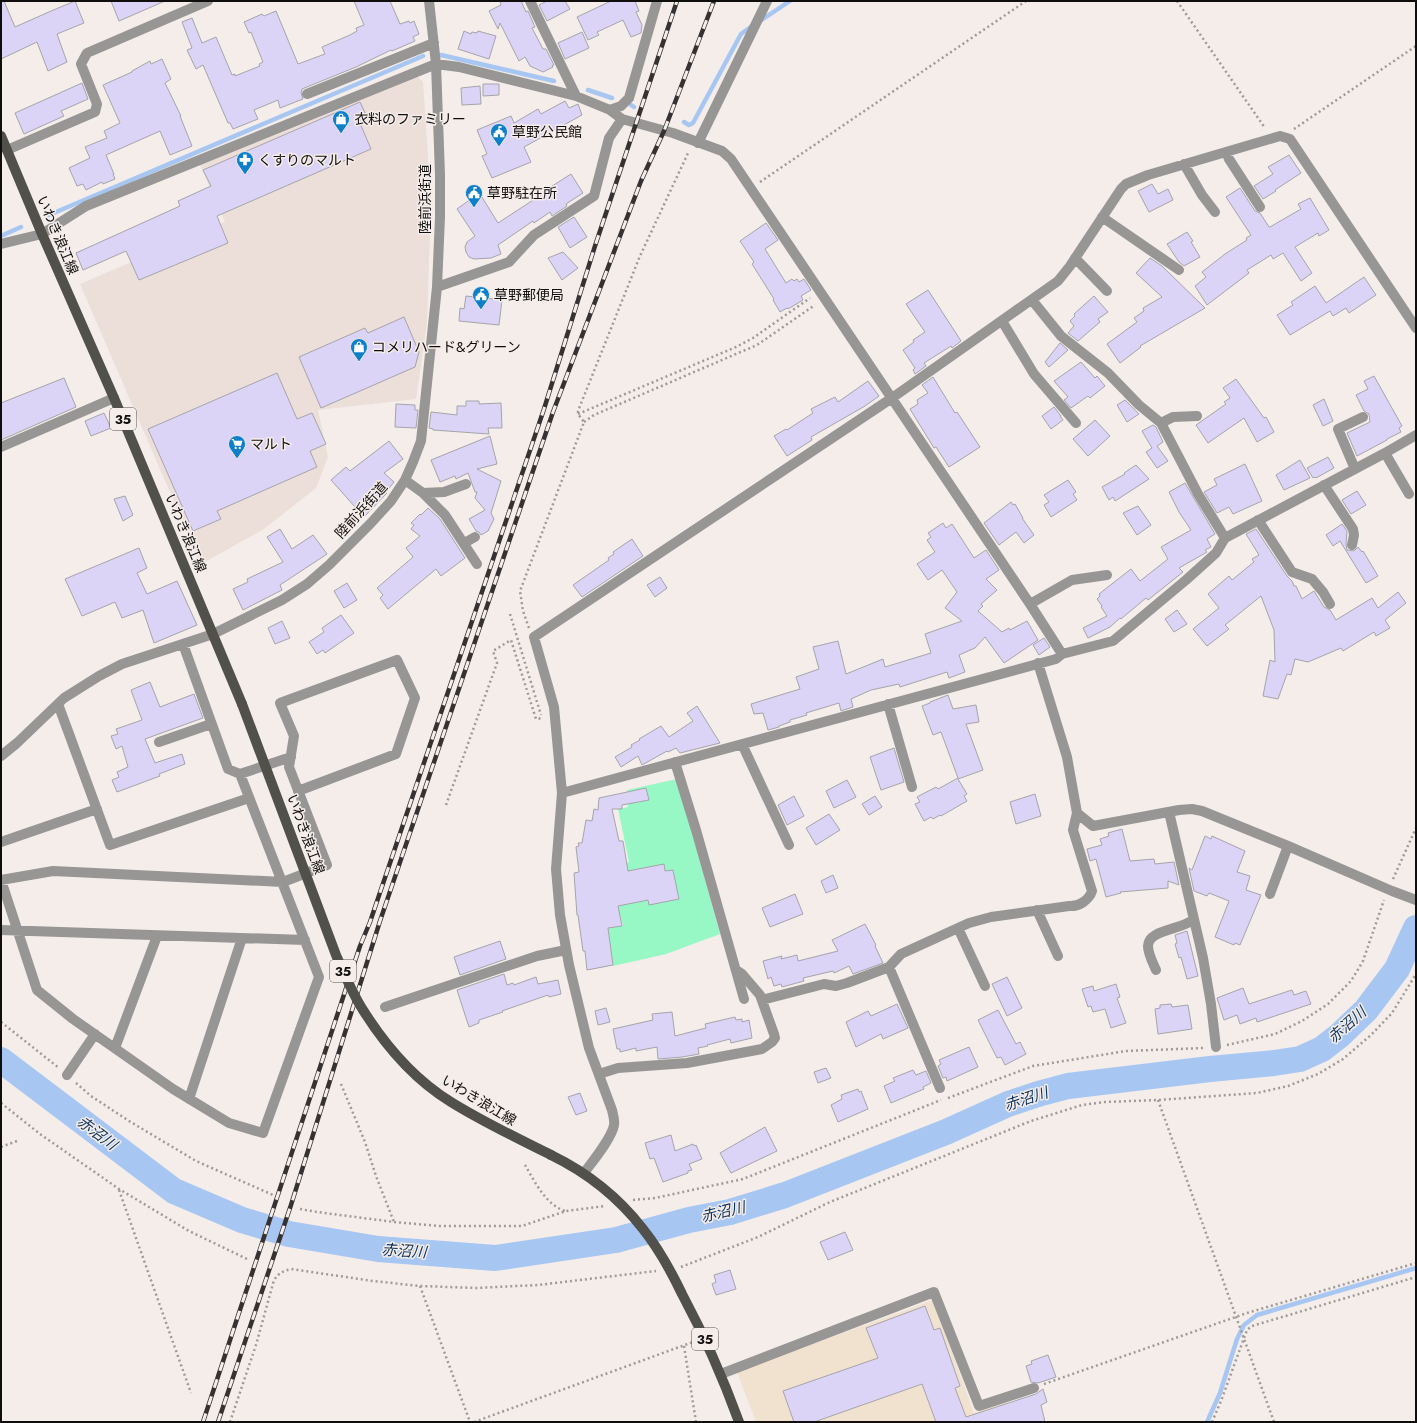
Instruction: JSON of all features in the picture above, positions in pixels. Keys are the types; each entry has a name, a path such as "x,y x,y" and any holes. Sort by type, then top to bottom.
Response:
{"main road":[{"name":"いわき浪江線","path":"1,136 114,398 242,704 336,955 362,1009 384,1039 402,1060 416,1075 432,1088 450,1102 584,1173 643,1228 666,1264 705,1338 740,1422"}],"street":[{"path":"7,150 95,112 97,104 81,64 87,53 208,1"},
{"name":"陸前浜街道","path":"1,756 17,743 64,698 99,676 122,664 213,634 276,603 307,584 329,565 371,523 391,501 405,480 421,441 437,287 440,175 436,64 429,1"},
{"path":"530,1 576,96"},
{"path":"610,110 621,106 629,98 657,1"},
{"path":"698,143 767,1"},
{"path":"307,94 434,44"},
{"path":"1,244 42,234 86,206 436,64 459,67 576,96 610,110 622,119 673,134 722,151 731,159 751,188 1062,654"},
{"path":"437,287 509,262 534,235 594,196 609,138 622,119"},
{"path":"584,1173 612,1134 614,1124 612,1110 589,1048 566,950 560,915 556,869 562,793 555,715 551,693 534,637 892,398 1058,281 1075,258 1114,198 1126,184 1148,175 1276,137 1290,139 1416,328"},
{"path":"1226,152 1260,207"},
{"path":"1184,164 1202,195 1215,212"},
{"path":"1102,217 1179,270"},
{"path":"1075,258 1107,291"},
{"path":"1032,300 1061,336 1108,373 1139,405 1161,422 1198,494 1225,538"},
{"path":"1002,321 1034,374 1076,423"},
{"path":"1,447 114,398"},
{"path":"1161,422 1173,417 1197,416"},
{"path":"1355,469 1338,429 1363,416"},
{"path":"562,793 1038,664 1056,659 1062,654 1113,641 1216,553 1225,538 1416,435"},
{"path":"1385,453 1409,494"},
{"path":"405,480 423,494 445,515 468,541 477,564"},
{"path":"423,494 444,492 466,484"},
{"path":"1324,485 1353,529 1354,535 1352,545"},
{"path":"1258,520 1292,572 1312,579 1323,592 1330,604"},
{"path":"1030,604 1072,580 1107,575"},
{"path":"183,644 228,769 240,774 291,756"},
{"path":"240,774 283,882 319,977 263,1133 229,1123 189,1100 74,1019 37,990 1,880 53,871 283,882 327,865 298,791 289,767 294,736 280,703 397,660 415,698 396,754 298,791"},
{"path":"762,1000 824,984 836,986 847,983 889,967 901,954 969,923 990,917 1074,906 1090,897 1092,891 1074,830 1077,813 1067,757 1038,664"},
{"path":"58,704 110,845 249,798"},
{"path":"888,704 912,787"},
{"path":"159,742 211,724"},
{"path":"742,744 789,845"},
{"path":"675,762 744,999"},
{"path":"1,842 97,809"},
{"path":"1077,813 1093,826 1169,812 1192,809 1202,811 1416,900"},
{"path":"1169,812 1203,958 1212,1004 1216,1048"},
{"path":"1270,894 1288,846"},
{"path":"1038,910 1058,956"},
{"path":"1156,970 1148,945 1150,938 1154,935 1191,922 1194,919"},
{"path":"958,928 985,986"},
{"path":"1,930 305,940"},
{"path":"115,1048 157,936"},
{"path":"189,1100 242,938"},
{"path":"385,1007 537,956 566,950"},
{"path":"889,967 940,1088"},
{"path":"599,1074 618,1068 687,1063 762,1049 772,1042 775,1038 760,995 742,974 736,970"},
{"path":"67,1075 95,1034"},
{"path":"721,1374 934,1292 979,1406 1034,1388"}],"path":[{"path":"751,188 1026,1"},
{"path":"1177,1 1276,137 1298,126 1416,46"},
{"path":"578,414 640,256 688,151 698,143"},
{"path":"578,414 736,347 753,338 822,294"},
{"path":"534,637 527,625 520,598 520,591 584,422 594,414 757,345 822,294"},
{"path":"578,414 584,422"},
{"path":"510,614 542,718"},
{"path":"446,805 497,663 493,651 511,640 536,719 555,715"},
{"path":"300,1208 317,1212 394,1222 439,1226 522,1226 566,1211 620,1205 634,1200 655,1198 743,1180 936,1102 1034,1066 1126,1051 1216,1048 1275,1034 1302,1021 1328,1004 1351,981 1364,961 1390,890 1416,828"},
{"path":"230,1422 256,1345 274,1280 278,1274 291,1269 373,1282 420,1286 477,1288 538,1285 651,1273 666,1264 682,1267 758,1237 830,1202 1031,1121 1082,1105 1105,1102 1257,1094 1288,1086 1318,1074 1343,1059 1372,1035 1392,1013 1416,974"},
{"path":"1,1022 91,1096 129,1121 196,1162 273,1195"},
{"path":"341,1084 365,1142 376,1176 394,1222"},
{"path":"1158,1100 1274,1422"},
{"path":"1,1103 40,1134 119,1190 189,1231 247,1259"},
{"path":"1,1147 17,1141"},
{"path":"525,1165 535,1182 550,1201 557,1208 566,1211"},
{"path":"119,1190 190,1393"},
{"path":"1034,1388 1247,1313 1354,1280 1416,1263"},
{"path":"1212,1422 1244,1337 1247,1330 1252,1326 1416,1277"},
{"path":"420,1286 470,1422"},
{"path":"474,1422 705,1338"},
{"path":"684,1346 696,1422"}],"shaded area":[{"path":"417,76 423,82 431,202 427,323 416,399 318,410 328,457 316,488 264,529 201,564 80,284 225,222 200,165"},
{"path":"933,1300 974,1413 1007,1401 1015,1422 756,1422 737,1372"}],"green space":[{"path":"677,779 720,934 666,954 613,966 607,928 623,925 617,905 614,863 629,862 618,809 628,807 627,790"}],"building":[{"path":"1,1 4,1 15,27 75,1 84,23 57,34 67,62 48,71 37,42 1,59"},
{"path":"111,1 165,1 119,21"},
{"path":"354,1 390,1 400,24 414,21 419,34 413,37 415,41 302,89 301,93 303,99 280,108 278,100 254,110 258,119 233,129 230,123 228,123 203,65 196,69 187,50 192,48 182,22 192,18 202,43 216,37 232,75 235,74 235,76 260,66 259,64 263,62 251,32 249,33 244,22 262,14 264,16 276,11 298,64 325,54 322,47 350,35 357,31 356,28 364,25"},
{"path":"500,1 521,1 526,12 528,11 535,27 532,28 543,49 546,49 554,65 552,66 553,67 543,72 530,66 525,57 519,61 500,23 498,29 489,11 501,5"},
{"path":"547,1 565,1 570,9 547,21 539,5"},
{"path":"611,1 635,1 639,11 636,12 642,25 641,33 631,37 623,20 597,32 599,35 588,40 577,17"},
{"path":"464,31 471,34 472,32 477,33 478,31 496,36 489,59 458,49"},
{"path":"582,32 589,48 565,59 558,43"},
{"path":"162,59 171,79 165,83 181,116 192,146 170,155 160,131 106,155 115,179 103,184 102,182 86,190 83,184 77,186 69,168 90,158 85,147 107,138 104,131 120,123 103,85 132,72 150,61 151,64"},
{"path":"82,83 88,99 61,111 64,116 24,134 15,113"},
{"path":"483,84 499,84 499,95 483,96"},
{"path":"480,86 481,104 462,105 461,88"},
{"path":"565,101 569,108 578,104 582,115 524,147 531,162 492,178 482,156 487,154 477,130 511,116 514,123 538,109 541,114"},
{"path":"360,102 367,117 359,121 371,149 217,216 228,243 139,280 126,251 83,270 76,253 180,206 178,201 211,186 203,170"},
{"path":"1289,155 1301,173 1263,199 1254,186 1273,174 1268,167"},
{"path":"571,174 583,193 566,204 567,206 552,216 550,212 534,223 533,221 498,245 501,254 491,258 474,259 469,257 465,247 467,242 475,236 457,209 471,199 475,186 498,223"},
{"path":"1152,184 1158,194 1168,189 1173,200 1149,212 1138,191"},
{"path":"1240,188 1255,211 1260,213 1269,227 1301,209 1298,204 1310,198 1329,230 1319,236 1318,233 1295,247 1312,273 1301,281 1283,253 1273,259 1271,255 1247,270 1249,273 1207,305 1195,286 1206,277 1202,272 1225,254 1247,240 1246,238 1251,235 1226,197"},
{"path":"574,217 587,237 570,248 558,227"},
{"path":"766,223 778,240 765,249 786,283 792,279 794,281 797,279 799,282 804,279 811,290 801,296 803,300 780,312 773,300 774,299 752,264 754,262 740,241"},
{"path":"1187,232 1200,257 1184,266 1179,262 1167,244"},
{"path":"563,252 578,268 562,280 548,258"},
{"path":"1150,258 1162,266 1205,308 1140,346 1141,347 1120,363 1107,344 1137,322 1134,318 1144,311 1143,308 1162,297 1136,273"},
{"path":"1364,277 1376,295 1349,313 1346,308 1333,316 1330,311 1290,335 1277,315 1293,305 1291,302 1315,286 1326,303"},
{"path":"928,290 961,341 952,348 951,346 924,363 926,366 915,374 913,370 915,368 903,350 914,342 913,340 925,332 906,304"},
{"path":"466,296 502,300 499,325 459,321 460,308 464,309"},
{"path":"1094,296 1108,312 1098,319 1100,322 1078,341 1068,333 1074,326 1070,321 1075,316 1074,314"},
{"name":"コメリハード&グリーン","path":"404,317 419,352 415,367 321,408 299,357 365,328 368,333"},
{"path":"1060,343 1068,350 1049,367 1045,362"},
{"path":"1081,362 1095,378 1097,376 1105,386 1090,398 1088,396 1071,408 1064,400 1068,397 1054,381"},
{"name":"マルト","path":"277,373 297,419 312,413 326,444 310,451 317,467 217,511 221,519 193,531 148,429"},
{"path":"1374,376 1402,426 1399,428 1401,432 1357,456 1347,433 1370,422 1369,414 1364,411 1356,395 1368,389 1364,381"},
{"path":"933,377 955,413 957,412 980,447 949,467 936,447 934,448 910,409 918,404 917,400 928,393 922,385"},
{"path":"64,378 76,407 1,440 1,403"},
{"path":"1236,379 1264,418 1266,417 1274,432 1257,442 1244,418 1208,443 1196,425 1226,404 1224,402 1230,398 1223,388"},
{"path":"868,381 879,396 865,406 811,437 812,440 787,456 774,436 786,429 787,430 813,413 811,409 835,397 838,402"},
{"path":"1324,399 1333,421 1323,426 1313,405"},
{"path":"1125,400 1139,414 1127,422 1117,405"},
{"path":"466,401 479,401 479,404 501,403 502,428 488,428 489,434 433,430 429,428 431,412 457,415 457,406 466,406"},
{"path":"396,404 415,405 415,410 418,410 416,428 395,427"},
{"path":"1054,407 1063,420 1051,429 1042,416"},
{"path":"104,413 111,428 91,436 85,421"},
{"path":"1095,420 1110,436 1088,456 1073,439"},
{"path":"1153,425 1156,427 1163,442 1157,446 1168,461 1157,468 1146,452 1152,448 1142,431"},
{"path":"490,436 497,464 477,469 501,481 491,513 494,519 488,531 481,535 476,531 469,519 485,510 475,498 477,492 475,492 468,473 456,479 455,476 440,482 431,460"},
{"path":"389,441 403,459 384,473 394,482 386,492 387,493 364,517 331,480 346,467 350,471"},
{"path":"1328,457 1334,468 1316,478 1313,478 1307,468"},
{"path":"1300,460 1310,478 1284,490 1276,475"},
{"path":"1245,464 1262,501 1233,514 1229,507 1217,513 1204,492 1217,485 1214,479"},
{"path":"1136,465 1149,479 1115,501 1113,497 1109,500 1102,487 1125,474 1124,473"},
{"path":"1068,480 1076,492 1073,494 1077,500 1051,517 1044,505 1049,502 1044,495"},
{"path":"1185,483 1215,534 1207,539 1211,547 1205,550 1207,552 1179,568 1183,572 1148,600 1146,598 1110,627 1088,638 1083,628 1107,616 1097,599 1100,596 1099,594 1131,569 1140,581 1168,559 1161,547 1191,530 1179,512 1169,492"},
{"path":"1357,491 1366,505 1351,514 1342,500"},
{"path":"125,496 133,515 123,521 114,499"},
{"path":"1011,502 1013,505 1015,504 1022,518 1034,535 1024,543 1016,532 999,545 984,523"},
{"path":"1138,506 1151,525 1137,535 1123,513"},
{"path":"428,508 440,519 465,558 441,576 436,569 388,609 380,598 383,595 377,588 413,557 406,548 420,536 411,529 414,525 411,523"},
{"path":"943,523 946,528 952,524 974,558 986,550 999,570 986,579 997,590 981,604 983,606 978,611 1002,632 1009,628 1010,630 1027,621 1038,640 1004,663 985,637 975,648 959,655 965,672 949,678 947,672 900,687 899,684 871,690 851,699 853,707 841,711 839,703 806,713 807,715 790,720 790,722 779,727 768,730 763,713 754,714 751,704 800,689 796,677 819,669 813,647 838,641 846,674 883,659 885,667 931,653 925,634 962,621 945,608 957,592 942,570 928,580 917,564 935,552 927,540 931,537 928,533"},
{"path":"1342,524 1347,531 1347,550 1354,551 1358,547 1362,552 1363,551 1378,576 1366,583 1340,541 1333,546 1326,535"},
{"path":"280,529 292,549 313,535 327,554 280,585 282,590 243,610 233,589 248,582 247,579 283,562 267,537"},
{"path":"1256,529 1294,586 1296,586 1302,599 1314,591 1324,607 1330,610 1336,620 1372,598 1378,608 1398,592 1406,603 1385,620 1390,628 1376,636 1374,632 1343,651 1341,648 1308,662 1295,659 1291,675 1287,674 1278,699 1263,696 1270,660 1275,662 1274,630 1261,596 1225,625 1229,629 1207,646 1193,629 1219,608 1208,594 1229,576 1232,580 1254,562 1252,559 1259,555 1246,534"},
{"path":"632,539 643,556 582,597 573,585 609,560 608,558 614,554 613,552"},
{"path":"139,548 147,568 137,573 147,594 177,581 197,625 154,643 143,610 122,618 115,602 82,616 65,579"},
{"path":"660,577 667,588 655,597 647,585"},
{"path":"347,583 357,600 344,608 334,591"},
{"path":"1177,610 1187,624 1174,632 1165,619"},
{"path":"341,615 354,633 325,653 323,650 317,654 309,642 324,632 322,628"},
{"path":"282,621 290,638 275,644 268,628"},
{"path":"1044,638 1050,647 1039,655 1033,645"},
{"path":"150,682 160,707 194,694 203,718 145,739 155,763 182,754 185,764 159,774 160,776 117,792 112,780 119,777 117,772 128,767 122,746 116,749 111,736 118,734 116,729 142,720 131,690"},
{"path":"948,695 953,709 976,705 979,722 966,724 983,770 958,779 967,794 964,796 967,801 941,816 940,815 933,819 931,817 924,821 915,804 920,802 917,797 936,787 938,789 958,778 941,732 933,735 922,706"},
{"path":"697,706 720,743 680,753 676,748 668,752 667,751 642,765 638,756 621,767 615,757 632,747 631,745 640,740 639,739 661,726 669,737 693,721 687,713"},
{"path":"894,748 904,782 881,790 870,757"},
{"path":"847,780 856,797 834,808 826,791"},
{"path":"646,788 649,800 622,805 622,809 612,809 619,841 623,841 628,871 664,864 665,871 673,870 679,899 649,905 648,900 618,906 622,926 608,928 613,965 587,970 585,951 583,951 577,915 574,873 579,872 576,847 579,846 578,843 582,843 586,820 592,821 594,809 598,810 599,798"},
{"path":"1035,794 1041,816 1016,824 1010,802"},
{"path":"794,796 804,816 787,825 778,805"},
{"path":"875,796 882,807 869,815 862,804"},
{"path":"829,814 840,830 816,845 806,828"},
{"path":"1122,829 1130,861 1154,859 1155,864 1174,862 1179,885 1168,881 1168,888 1120,892 1121,893 1106,897 1096,859 1090,861 1087,849 1102,845 1100,839 1109,836 1108,833"},
{"path":"1205,836 1211,839 1212,836 1245,851 1237,872 1250,876 1246,890 1261,895 1240,945 1235,943 1234,945 1215,937 1229,901 1209,893 1207,896 1194,891 1189,868 1192,870"},
{"path":"833,875 838,888 826,893 821,881"},
{"path":"795,894 803,914 770,927 762,908"},
{"path":"865,924 883,963 853,974 849,966 834,973 833,971 803,978 804,981 782,987 781,984 774,986 771,977 768,979 763,961 782,956 781,959 797,955 798,961 838,951 832,940"},
{"path":"1187,931 1198,976 1187,979 1181,957 1179,958 1175,944 1177,943 1175,935"},
{"path":"500,941 506,959 460,975 454,957"},
{"path":"504,974 507,985 513,983 514,985 536,977 538,984 558,980 561,994 549,997 548,995 502,1011 503,1012 479,1020 479,1023 469,1027 457,990"},
{"path":"1007,977 1022,1008 1007,1016 992,984"},
{"path":"1116,984 1120,997 1117,998 1126,1023 1111,1028 1105,1009 1093,1012 1091,1006 1088,1007 1082,989 1093,986 1094,991"},
{"path":"1243,988 1249,1004 1292,990 1294,995 1306,991 1311,1004 1257,1022 1256,1018 1240,1024 1237,1015 1224,1020 1217,998"},
{"path":"897,1004 908,1028 883,1039 881,1034 856,1047 846,1022 868,1011 871,1016"},
{"path":"1171,1004 1172,1007 1188,1005 1192,1029 1158,1034 1155,1009 1160,1008 1160,1005"},
{"path":"606,1008 610,1022 598,1025 595,1011"},
{"path":"998,1010 1016,1044 1020,1042 1026,1054 1005,1065 1001,1057 997,1058 978,1020"},
{"path":"672,1012 675,1036 706,1028 705,1024 735,1017 736,1020 742,1019 742,1022 749,1020 752,1038 731,1043 730,1039 707,1045 708,1046 698,1048 699,1054 658,1059 657,1047 636,1051 636,1048 620,1052 620,1049 617,1049 613,1029 653,1020 652,1014"},
{"path":"969,1047 978,1067 947,1081 946,1077 943,1078 938,1066 941,1064 939,1060"},
{"path":"826,1068 831,1078 818,1083 814,1072"},
{"path":"913,1070 916,1075 926,1071 931,1083 923,1087 924,1089 891,1103 884,1086 895,1081 893,1078"},
{"path":"858,1089 859,1092 861,1091 868,1109 838,1122 831,1105 842,1099 841,1095"},
{"path":"580,1093 587,1111 576,1115 568,1097"},
{"path":"765,1127 777,1151 731,1173 720,1153"},
{"path":"671,1135 675,1151 693,1144 694,1146 696,1145 702,1159 689,1164 692,1170 688,1171 688,1173 663,1182 654,1158 650,1159 645,1143"},
{"path":"845,1232 853,1250 828,1260 820,1242"},
{"path":"730,1270 736,1289 716,1295 712,1284 716,1282 714,1275"},
{"path":"925,1306 934,1330 940,1328 960,1386 955,1388 966,1417 1036,1394 1043,1389 1047,1402 1041,1405 1045,1422 936,1422 922,1384 814,1422 794,1422 783,1391 878,1358 866,1328"},
{"path":"1048,1355 1056,1377 1038,1383 1031,1382 1026,1366 1032,1364 1031,1361"}],"waterway":[{"path":"760,21 790,1"},
{"path":"684,122 689,125 693,123 741,34 752,26"},
{"path":"441,55 554,81"},
{"path":"49,215 423,56"},
{"path":"588,90 612,98"},
{"path":"1,236 21,227"},
{"name":"赤沼川","path":"1,1060 174,1191 242,1220 289,1234 378,1249 495,1258 616,1240 689,1220 730,1212 785,1195 946,1132 1008,1104 1068,1086 1300,1059 1322,1049 1340,1035 1366,1010 1397,969 1416,928"},
{"path":"1207,1422 1220,1393 1237,1339 1244,1325 1257,1315 1416,1268"}],"railway":[{"path":"203,1422 360,946 370,922 544,409 595,246 677,1"},
{"path":"218,1422 291,1205 380,921 553,412 641,181 664,131 714,1"}],"place":[{"name":"衣料のファミリー","path":"341,134"},
{"name":"草野公民館","path":"499,147"},
{"name":"くすりのマルト","path":"245,175"},
{"name":"草野駐在所","path":"474,208"},
{"name":"草野郵便局","path":"481,310"},
{"name":"コメリハード&グリーン","path":"359,362"},
{"name":"マルト","path":"237,459"}]}
